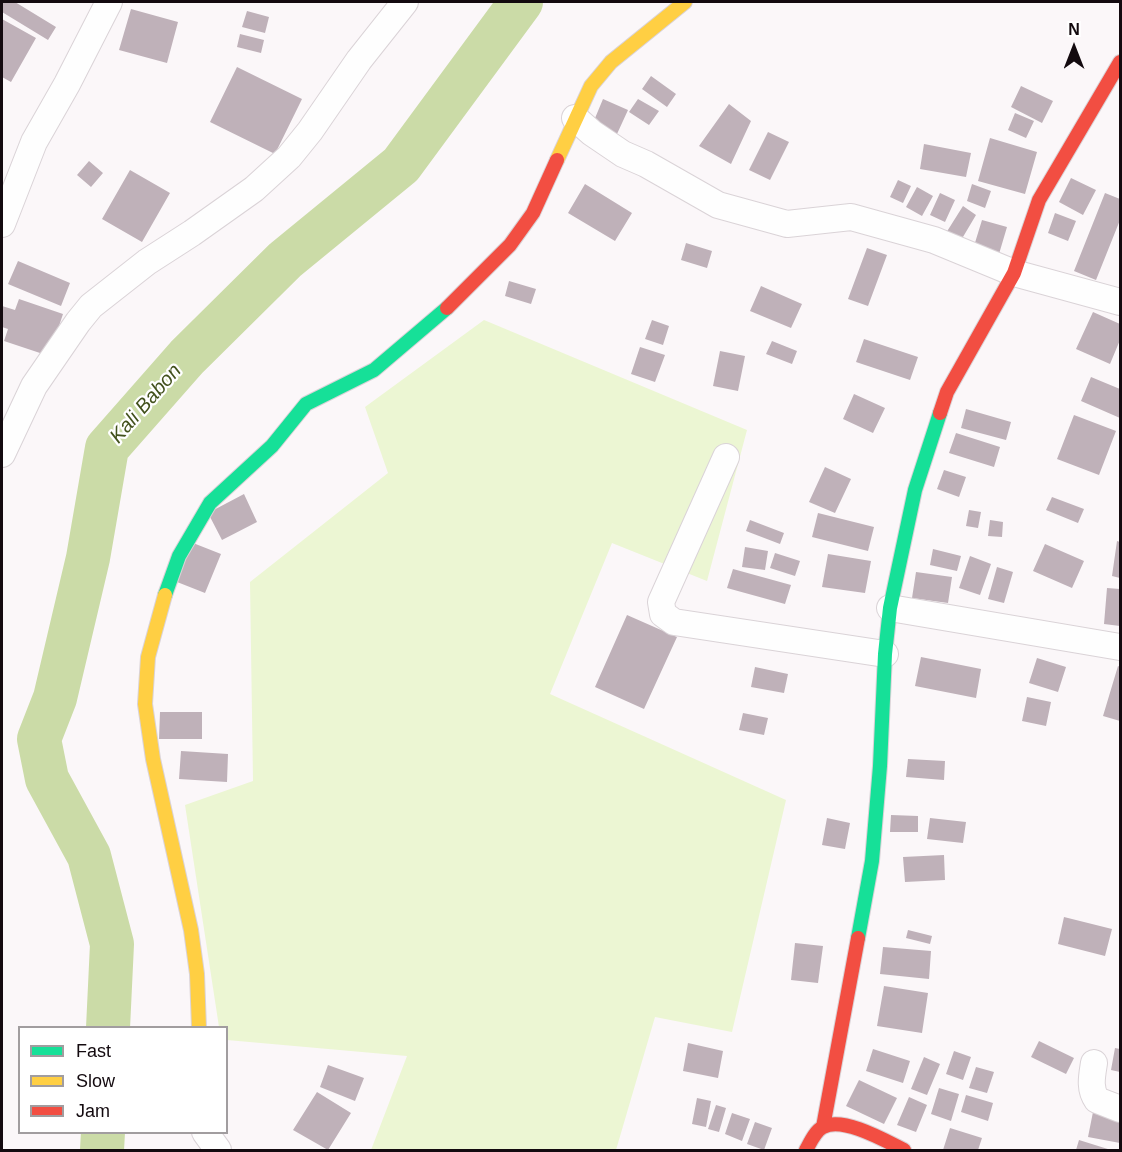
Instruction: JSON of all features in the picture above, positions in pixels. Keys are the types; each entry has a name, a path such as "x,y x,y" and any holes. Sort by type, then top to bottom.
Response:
{"street":[{"path":"2,224 34,142 109,2"},
{"path":"2,454 34,386 91,306 147,262 254,189 289,157 310,131 359,60 405,2"},
{"path":"199,1026 197,974 191,930 153,759 145,704 148,657 160,609 179,556 210,503 272,446 306,404 374,370 454,302 510,245 533,213 591,86 611,62 685,2"},
{"path":"824,1127 872,861 890,608 915,490 947,393 1014,273 1039,200 1120,62"},
{"path":"575,118 623,154 646,164 718,205 787,224 851,217 934,240 1014,273 1120,303"},
{"path":"726,457 661,602 663,614 674,622 885,654"},
{"path":"890,608 1120,647"},
{"path":"1094,1063 1091,1083 1095,1097 1097,1100 1120,1109"},
{"path":"806,1150 813,1137 824,1127 836,1124 850,1126 904,1150"},
{"path":"206,1134 218,1150"}],"green space":[{"path":"484,320 747,430 707,581 612,543 550,694 786,800 732,1032 655,1017 616,1150 371,1150 407,1056 228,1040 228,1026 219,1026 185,805 253,781 250,582 388,473 365,407"}],"building":[{"path":"2,2 15,2 56,27 48,40 2,12"},
{"path":"131,9 178,22 167,63 119,50"},
{"path":"247,11 269,17 265,33 242,27"},
{"path":"2,19 36,38 11,82 2,77"},
{"path":"240,34 264,40 261,53 237,47"},
{"path":"237,67 302,99 275,154 210,122"},
{"path":"651,76 676,94 667,107 642,89"},
{"path":"1021,86 1053,101 1042,123 1011,107"},
{"path":"603,99 628,110 617,134 593,123"},
{"path":"638,99 659,111 649,125 629,112"},
{"path":"729,104 751,121 731,164 699,146"},
{"path":"1015,113 1034,121 1026,138 1008,130"},
{"path":"768,132 789,142 770,180 749,170"},
{"path":"990,138 1037,152 1025,194 978,181"},
{"path":"924,144 971,153 966,177 920,169"},
{"path":"89,161 103,173 91,187 77,175"},
{"path":"130,170 170,193 142,242 102,219"},
{"path":"1071,178 1096,190 1083,215 1059,202"},
{"path":"898,180 911,186 903,203 890,197"},
{"path":"585,184 632,213 615,241 568,213"},
{"path":"972,184 991,191 985,208 967,201"},
{"path":"917,187 933,196 922,216 906,207"},
{"path":"940,193 955,200 945,222 930,215"},
{"path":"1105,193 1120,199 1120,220 1096,280 1074,271"},
{"path":"963,206 976,215 960,242 946,233"},
{"path":"1055,213 1076,221 1068,241 1048,233"},
{"path":"982,220 1007,227 999,254 974,246"},
{"path":"686,243 712,251 707,268 681,260"},
{"path":"867,248 887,255 868,306 848,299"},
{"path":"18,261 70,283 61,306 8,284"},
{"path":"509,281 536,289 531,304 505,296"},
{"path":"761,286 802,304 791,328 750,311"},
{"path":"19,299 63,314 49,356 4,341 8,329 2,327 2,306 15,310"},
{"path":"1093,312 1120,324 1120,340 1110,364 1076,349"},
{"path":"652,320 669,326 663,345 645,339"},
{"path":"864,339 918,357 910,380 856,362"},
{"path":"772,341 797,351 792,364 766,354"},
{"path":"640,347 665,355 655,382 631,374"},
{"path":"720,351 745,356 738,391 713,386"},
{"path":"1091,377 1120,389 1120,418 1081,401"},
{"path":"854,394 885,408 873,433 843,419"},
{"path":"966,409 1011,422 1006,440 961,428"},
{"path":"1074,415 1116,431 1099,475 1057,459"},
{"path":"956,433 1000,447 994,467 949,453"},
{"path":"825,467 851,479 835,513 809,502"},
{"path":"944,470 966,477 959,497 937,489"},
{"path":"244,494 257,522 222,540 208,513"},
{"path":"1052,497 1084,509 1078,523 1046,510"},
{"path":"969,510 981,512 978,528 966,526"},
{"path":"818,513 874,527 868,551 812,537"},
{"path":"750,520 784,533 780,544 746,531"},
{"path":"990,520 1003,522 1002,537 988,536"},
{"path":"188,541 221,554 205,593 172,580"},
{"path":"1117,541 1120,542 1120,578 1112,576"},
{"path":"1045,544 1084,561 1072,588 1033,571"},
{"path":"745,547 768,551 765,570 742,567"},
{"path":"933,549 961,556 957,571 930,565"},
{"path":"775,553 800,561 795,576 770,568"},
{"path":"828,554 871,561 865,593 822,587"},
{"path":"970,556 991,564 980,595 959,588"},
{"path":"997,567 1013,572 1004,603 988,599"},
{"path":"733,569 791,585 785,604 727,588"},
{"path":"916,572 952,577 948,603 912,598"},
{"path":"1107,588 1120,589 1120,626 1104,624"},
{"path":"627,615 677,637 644,709 595,687"},
{"path":"921,657 981,669 976,698 915,686"},
{"path":"1037,658 1066,667 1058,692 1029,683"},
{"path":"1118,666 1120,667 1120,721 1103,716"},
{"path":"755,667 788,674 784,693 751,687"},
{"path":"1027,697 1051,702 1046,726 1022,721"},
{"path":"160,712 202,712 202,739 159,739"},
{"path":"743,713 768,718 764,735 739,730"},
{"path":"181,751 228,754 227,782 179,779"},
{"path":"908,759 945,761 944,780 906,777"},
{"path":"891,815 918,816 918,832 890,832"},
{"path":"827,818 850,823 845,849 822,845"},
{"path":"930,818 966,822 963,843 927,839"},
{"path":"944,855 945,880 905,882 903,857"},
{"path":"1064,917 1112,929 1105,956 1058,944"},
{"path":"908,930 932,936 930,944 906,938"},
{"path":"795,943 823,946 818,983 791,980"},
{"path":"883,947 931,951 929,979 880,974"},
{"path":"884,986 928,993 922,1033 877,1026"},
{"path":"1039,1041 1074,1058 1066,1074 1031,1057"},
{"path":"688,1043 723,1051 718,1078 683,1071"},
{"path":"1115,1048 1120,1049 1120,1072 1111,1070"},
{"path":"873,1049 910,1061 903,1083 866,1071"},
{"path":"954,1051 971,1057 963,1080 946,1074"},
{"path":"924,1057 940,1064 927,1095 911,1089"},
{"path":"328,1065 364,1078 355,1101 320,1087"},
{"path":"976,1067 994,1072 987,1093 969,1088"},
{"path":"859,1080 897,1098 884,1124 846,1106"},
{"path":"939,1088 959,1094 951,1121 931,1114"},
{"path":"317,1092 351,1113 328,1150 293,1130"},
{"path":"966,1095 993,1103 988,1121 961,1112"},
{"path":"909,1097 927,1105 916,1132 897,1125"},
{"path":"697,1098 711,1101 706,1127 692,1124"},
{"path":"716,1105 726,1108 719,1132 708,1129"},
{"path":"1094,1107 1120,1113 1120,1143 1088,1137"},
{"path":"732,1113 750,1119 742,1141 725,1134"},
{"path":"755,1122 772,1128 764,1150 747,1144"},
{"path":"950,1128 982,1138 978,1150 943,1150"},
{"path":"1079,1140 1111,1150 1076,1150"}],"waterway":[{"name":"Kali Babon","path":"108,1026 112,944 89,856 47,779 39,739 55,698 88,558 107,448 187,357 285,260 401,165 521,2"},
{"name":"Kali Babon","path":"102,1150 103,1134"}],"traffic: fast":[{"path":"165,595 179,556 210,503 272,446 306,404 374,370 447,308"},
{"path":"858,938 872,861 890,608 915,490 940,413"}],"traffic: slow":[{"path":"557,160 591,86 611,62 685,2"},
{"path":"165,595 148,657 145,704 153,759 191,930 197,974 199,1026"}],"traffic: jam":[{"path":"940,413 947,392 1014,273 1039,200 1120,62"},
{"path":"447,308 510,245 533,213 557,160"},
{"path":"823,1127 858,938"},
{"path":"806,1150 818,1131 831,1124 853,1127 904,1150"}]}
